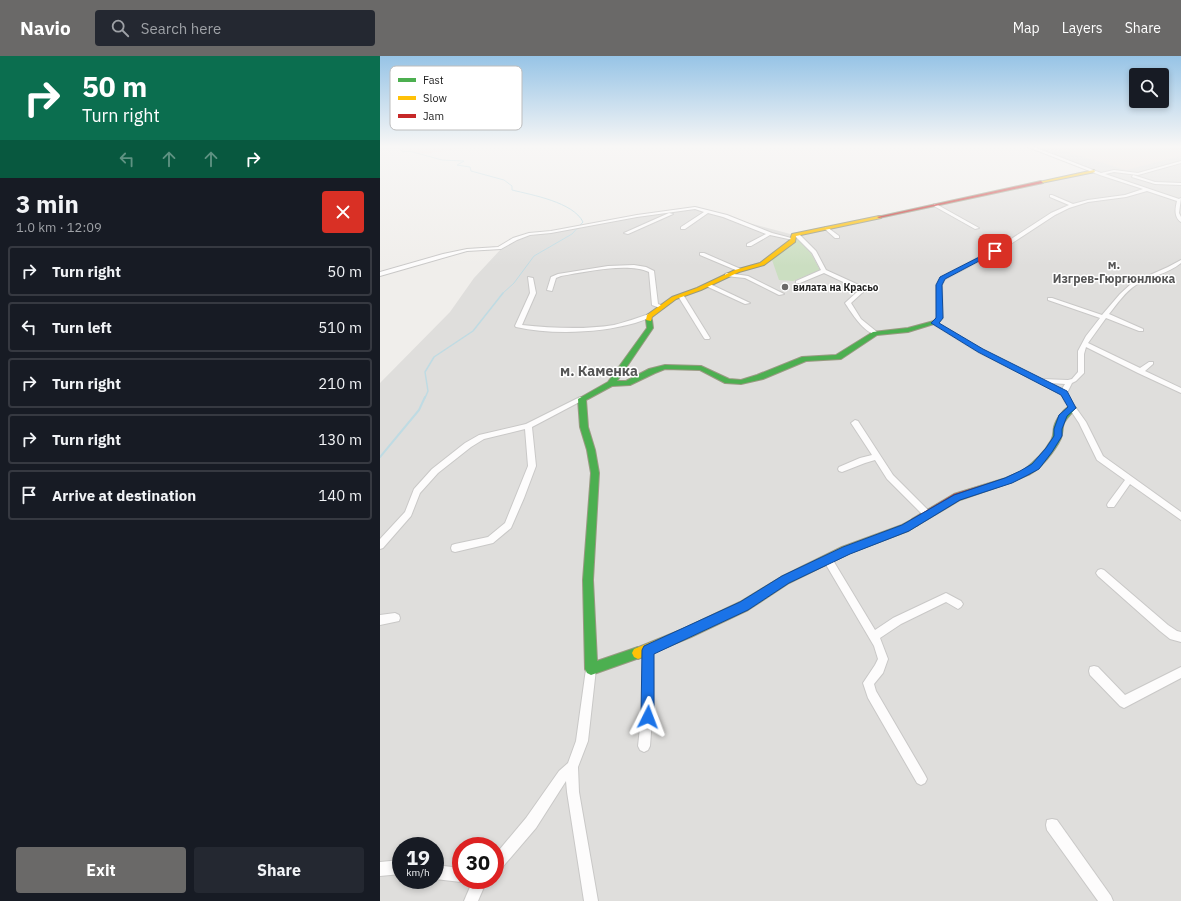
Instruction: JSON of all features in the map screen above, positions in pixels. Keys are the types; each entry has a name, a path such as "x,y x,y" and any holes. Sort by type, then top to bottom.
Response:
{"street":[{"path":"380,274 444,254 467,250 499,248 515,239 529,234 551,232 637,216 695,208 725,216 770,233 795,237 827,228 1027,186"},
{"path":"1136,186 1180,202 1177,213 1181,221"},
{"path":"611,384 621,385 632,382 664,367 705,369 718,377 732,382 744,380 805,360 832,359 838,357 875,333 908,330 934,323 940,318 939,285 942,278 1004,246 1053,214 1088,202 1126,196 1145,190"},
{"path":"1051,196 1074,206"},
{"path":"935,205 977,228"},
{"path":"626,233 677,211"},
{"path":"682,228 708,211"},
{"path":"827,228 838,237"},
{"path":"749,245 770,233"},
{"path":"530,278 534,293 518,326 541,328 608,327 649,316 674,298 708,285 727,275 762,264 769,260 795,237"},
{"path":"795,237 814,252 824,271 859,287 860,292 848,303 859,320 875,333"},
{"path":"702,254 740,270"},
{"path":"1038,381 1068,382 1074,380 1081,373 1081,351 1104,316 1134,284 1162,273 1181,261"},
{"path":"550,290 554,277 560,275 615,267 645,268 651,272 655,305 662,307"},
{"path":"798,282 824,271"},
{"path":"727,275 746,277 781,294"},
{"path":"708,285 747,303"},
{"path":"681,296 707,338"},
{"path":"1050,299 1104,316 1141,330"},
{"path":"380,545 408,514 417,491 435,471 468,445 482,437 528,426 611,384 650,328 649,316"},
{"path":"934,323 974,347 1064,393 1082,422 1100,458 1181,517"},
{"path":"1086,344 1181,392"},
{"path":"1140,372 1151,363"},
{"path":"1064,393 1068,382"},
{"path":"582,399 584,427 591,450 595,473 588,580 591,668 582,741 572,767 573,792 591,901"},
{"path":"591,668 648,650 744,606 786,580 846,550 905,528 957,497 1009,480 1035,466 1049,450 1058,436 1058,429 1064,415 1072,408"},
{"path":"855,423 890,477 928,515"},
{"path":"455,548 490,540 508,525 532,466 528,426"},
{"path":"842,469 863,460 877,457"},
{"path":"1111,505 1129,480"},
{"path":"828,560 874,637 883,659 868,683 872,694 921,779"},
{"path":"1101,573 1164,628 1174,635 1181,637"},
{"path":"874,637 897,621 946,597 958,604"},
{"path":"380,620 395,618"},
{"path":"644,746 649,691 648,650"},
{"path":"1094,671 1124,702 1181,672"},
{"path":"504,854 531,823 563,775 572,767"},
{"path":"1052,825 1106,901"},
{"path":"380,869 392,868"},
{"path":"471,901 476,889"}],"shaded area":[{"path":"1021,186 1181,186 1181,901 380,901 380,383 450,312 474,278 501,249 515,239 658,212 693,208 794,235"}],"green space":[{"path":"797,238 808,248 820,270 793,281 779,280 772,260 796,242"}],"waterway":[{"path":"503,293 514,283 534,256 572,234 583,222 578,215 561,204 541,197 512,190 512,186"},
{"path":"425,398 428,391 425,372 434,357 473,331 503,293"},
{"path":"380,457 419,410 425,397"}],"traffic: fast":[{"path":"649,320 650,328 611,384 627,383 652,371 665,367 701,368 728,381 741,382 760,377 805,359 838,357 875,333 908,330 934,323"},
{"path":"611,384 582,399 584,427 591,450 595,473 588,580 591,669 638,653"},
{"path":"1027,472 1053,445 1058,434 1060,423 1072,408"}],"traffic: slow":[{"path":"649,320 649,316 674,298 699,289 737,271 762,264 793,241 794,235 879,217"},
{"path":"638,653 687,633 744,606 785,580 846,550 905,528 915,522"}],"traffic: jam":[{"path":"879,217 1020,186"},
{"path":"915,522 957,497 1009,480 1027,472"}],"place":[{"name":"вилата на Красьо","path":"785,287"}],"district":[{"name":"м. Изгрев-Гюргюнлюка","path":"1114,271"},
{"name":"м. Каменка","path":"599,371"}],"route":[{"path":"648,717 648,650 744,606 786,580 821,564 846,550 905,528 957,497 1023,474 1035,466 1049,450 1058,436 1058,429 1064,415 1072,408 1064,393 980,351 934,323 940,318 939,285 942,278 995,251"}]}
